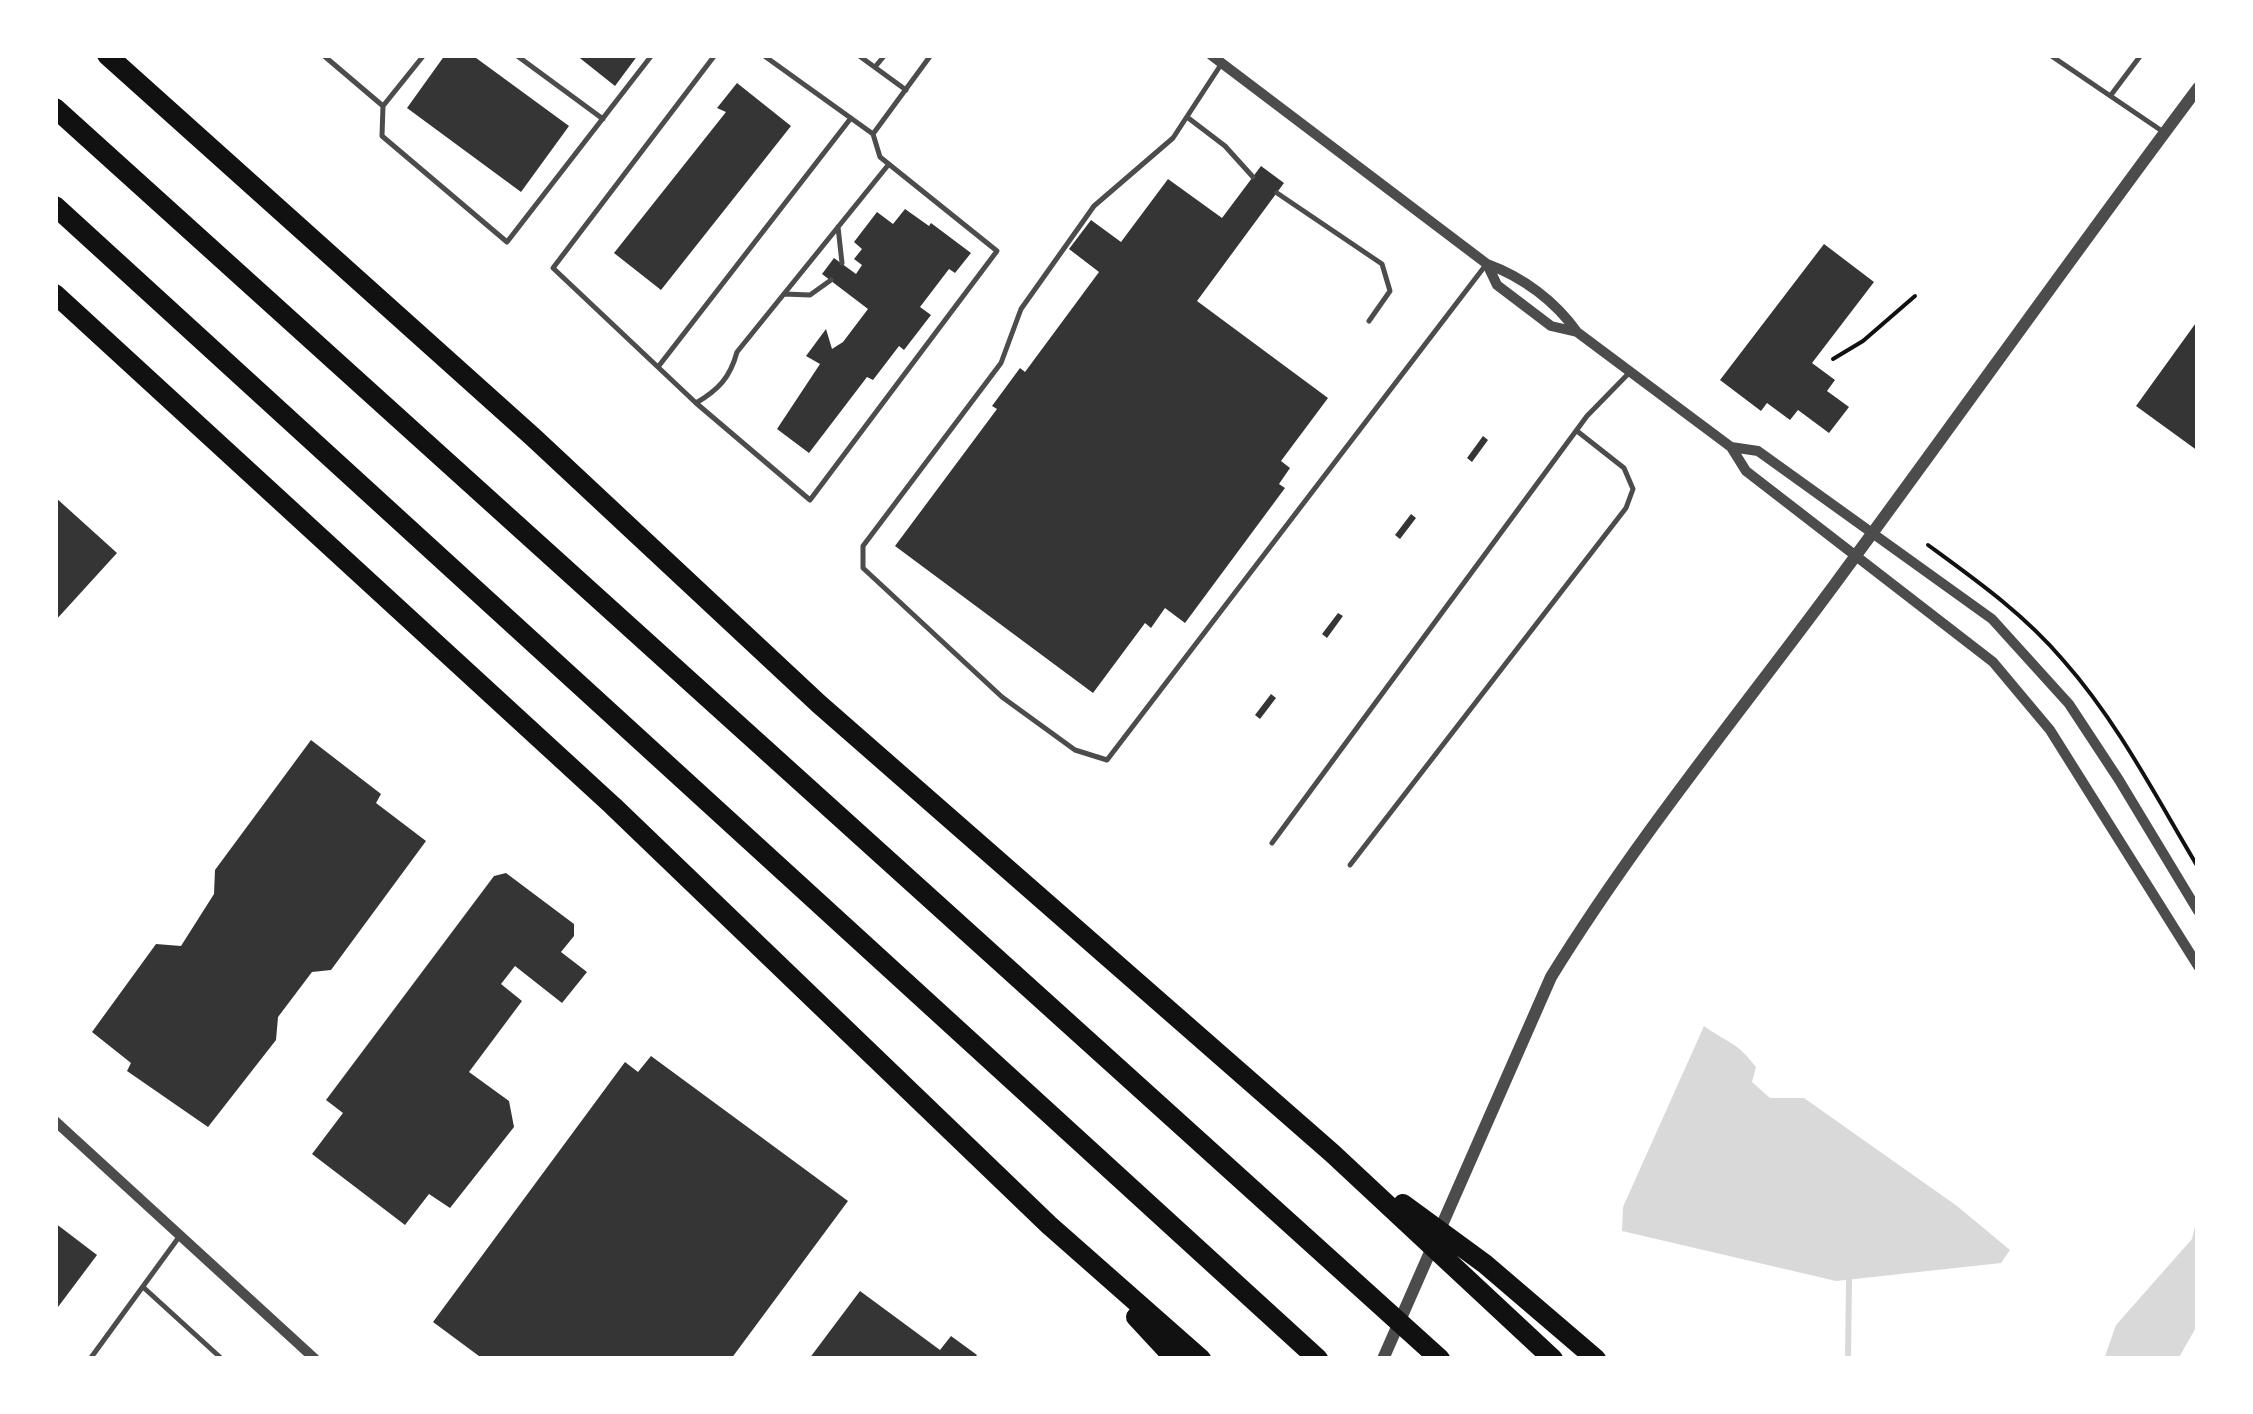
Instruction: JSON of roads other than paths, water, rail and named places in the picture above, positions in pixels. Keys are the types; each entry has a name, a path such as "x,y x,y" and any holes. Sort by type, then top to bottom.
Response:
{"highway":[{"path":"106,55 518,424 819,704 1332,1153 1553,1359"},
{"path":"55,108 1440,1359"},
{"path":"55,206 1318,1359"},
{"path":"55,294 614,806 1049,1224 1201,1359"},
{"path":"1332,1153 1484,1264 1596,1359"},
{"path":"1049,1224 1175,1359"}],"street":[{"path":"1211,55 1487,264 1508,271 1562,310 1577,332 1731,446 1746,471 1993,662 2039,716 2198,966"},
{"path":"1383,1359 1551,977 1578,934 1627,861 2198,88"},
{"path":"1487,264 1497,286 1551,326 1577,332"},
{"path":"1731,446 1758,451 1992,619 2069,704 2198,911"},
{"path":"55,1121 315,1359"}],"lane":[{"path":"323,55 383,106"},
{"path":"424,55 383,106 382,136 507,242 652,55"},
{"path":"516,55 604,120"},
{"path":"715,55 553,268 696,403 810,500 998,251 880,157 873,134 763,55"},
{"path":"858,55 906,90"},
{"path":"875,68 884,55"},
{"path":"873,134 931,55"},
{"path":"2050,55 2164,133"},
{"path":"2111,95 2141,55"},
{"path":"1222,64 1173,138 1094,206 1021,309 1001,364 863,546 863,568 1002,698 1074,750 1107,760 1487,264"},
{"path":"1187,116 1226,146 1253,177"},
{"path":"658,367 850,118"},
{"path":"696,403 716,392 732,372 737,352 889,164"},
{"path":"1277,193 1382,264 1390,292 1369,321"},
{"path":"838,227 842,263"},
{"path":"784,294 810,296 831,280"},
{"path":"1272,843 1576,431 1630,371"},
{"path":"1350,865 1626,508 1633,489 1624,468 1576,431"},
{"path":"90,1359 179,1237"},
{"path":"143,1287 222,1359"}],"waterway":[{"path":"1848,1359 1849,1280"}]}
